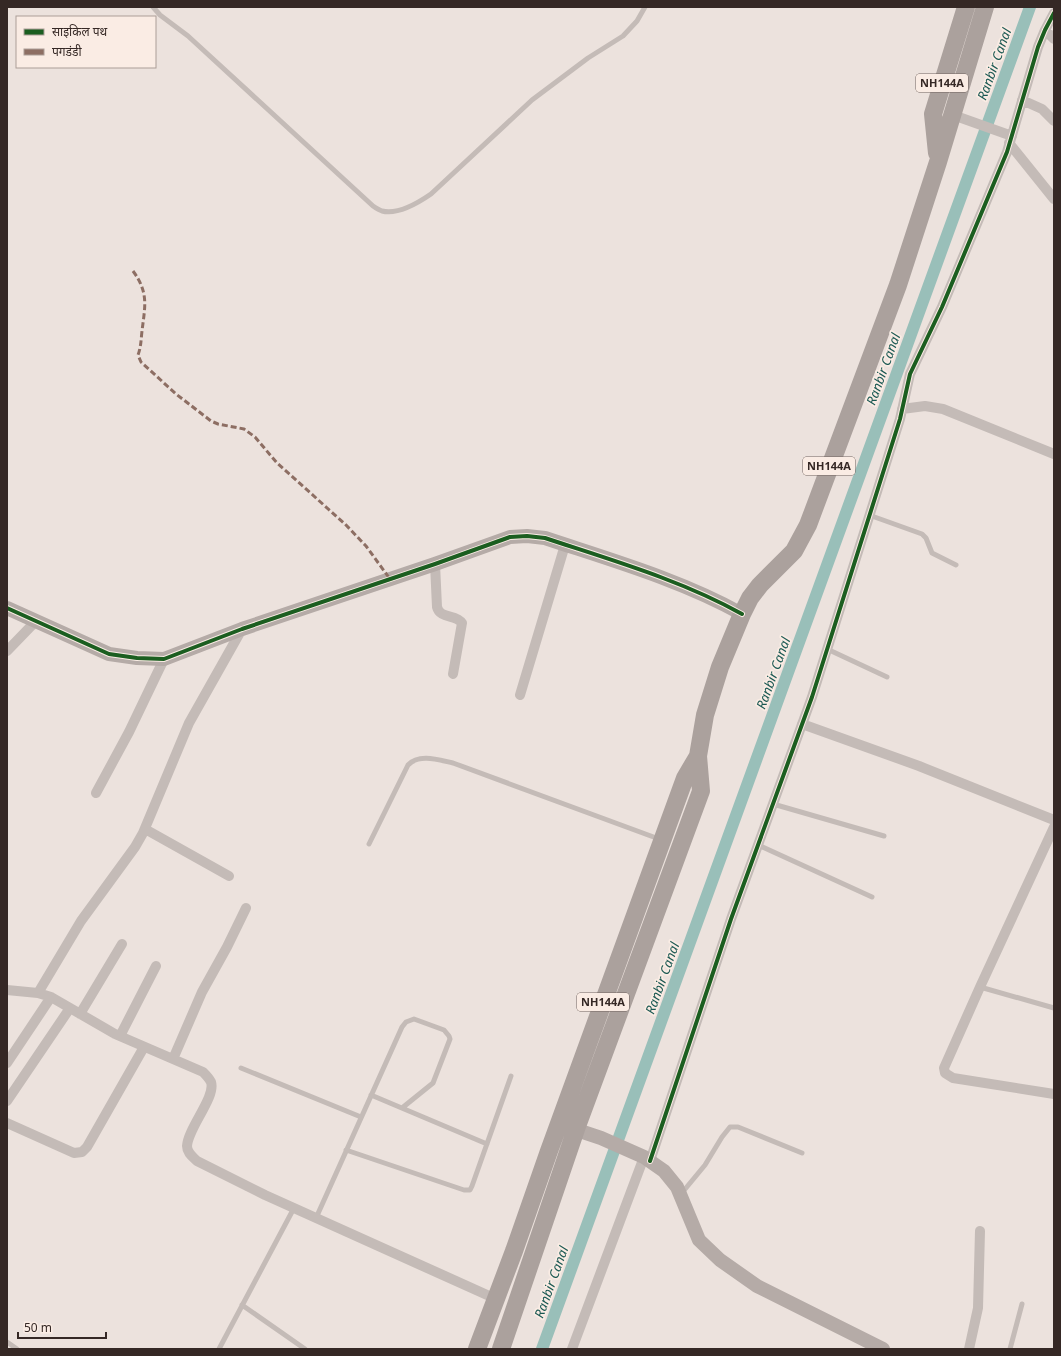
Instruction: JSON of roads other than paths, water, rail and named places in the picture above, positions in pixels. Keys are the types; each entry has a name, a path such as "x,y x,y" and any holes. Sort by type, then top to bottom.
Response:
{"highway":[{"name":"NH144A","path":"938,162 934,114 966,7"},
{"name":"NH144A","path":"501,1349 576,1129 701,791 698,756 705,715 720,667 750,598 760,585 794,551 808,525 898,285 938,162 960,118 985,7"},
{"name":"NH144A","path":"496,1299 684,778 698,756"},
{"path":"476,1349 496,1299"}],"street":[{"path":"572,1349 647,1159 731,918 802,724 870,515 902,408 910,374 942,307 1007,152 1038,46 1054,13"},
{"path":"1045,30 1054,39"},
{"path":"1022,100 1042,109 1054,122"},
{"path":"960,118 999,131 1011,140 1054,199"},
{"path":"902,408 925,406 943,409 1054,454"},
{"path":"7,608 35,622 109,654 137,658 164,659 242,628 435,564 510,537 526,536 545,538 676,583 719,601 742,614"},
{"path":"520,695 565,545"},
{"path":"435,564 436,607 443,615 459,620 462,624 453,674"},
{"path":"7,651 35,622"},
{"path":"38,993 81,921 135,847 145,829 189,723 242,628"},
{"path":"96,793 129,732 164,659"},
{"path":"802,724 919,766 1054,820"},
{"path":"1054,827 944,1068 945,1073 953,1078 1054,1094"},
{"path":"145,829 229,876"},
{"path":"173,1059 202,992 227,947 246,908"},
{"path":"80,1014 122,944"},
{"path":"120,1036 156,966"},
{"path":"7,990 38,993 50,997 120,1036 203,1072 211,1083 210,1093 190,1134 187,1146 190,1156 197,1161 294,1208 496,1299"},
{"path":"7,1063 50,997"},
{"path":"7,1101 70,1008"},
{"path":"7,1124 74,1152 82,1152 91,1141 144,1047"},
{"path":"558,1124 601,1138 647,1159 664,1171 677,1187 699,1240 720,1260 757,1286 883,1349"},
{"path":"969,1349 978,1308 980,1231"}],"lane":[{"path":"153,7 160,15 188,36 373,206 382,211 390,211 401,210 431,194 532,100 588,58 623,36 637,21 645,7"},
{"path":"870,515 922,534 926,538 932,553 956,565"},
{"path":"827,649 887,677"},
{"path":"369,844 408,765 418,759 431,758 459,765 662,840"},
{"path":"773,804 884,836"},
{"path":"758,845 872,897"},
{"path":"980,987 1054,1008"},
{"path":"316,1218 402,1027 406,1022 414,1019 444,1030 449,1036 449,1042 433,1083 402,1108"},
{"path":"241,1068 361,1117"},
{"path":"346,1150 470,1190 511,1076"},
{"path":"371,1095 487,1144"},
{"path":"681,1195 705,1165 730,1127 738,1127 802,1153"},
{"path":"219,1349 294,1208"},
{"path":"1010,1349 1022,1304"},
{"path":"242,1305 305,1349"},
{"path":"7,1342 17,1349"}],"waterway":[{"name":"Ranbir Canal","path":"542,1349 1030,7"}]}
